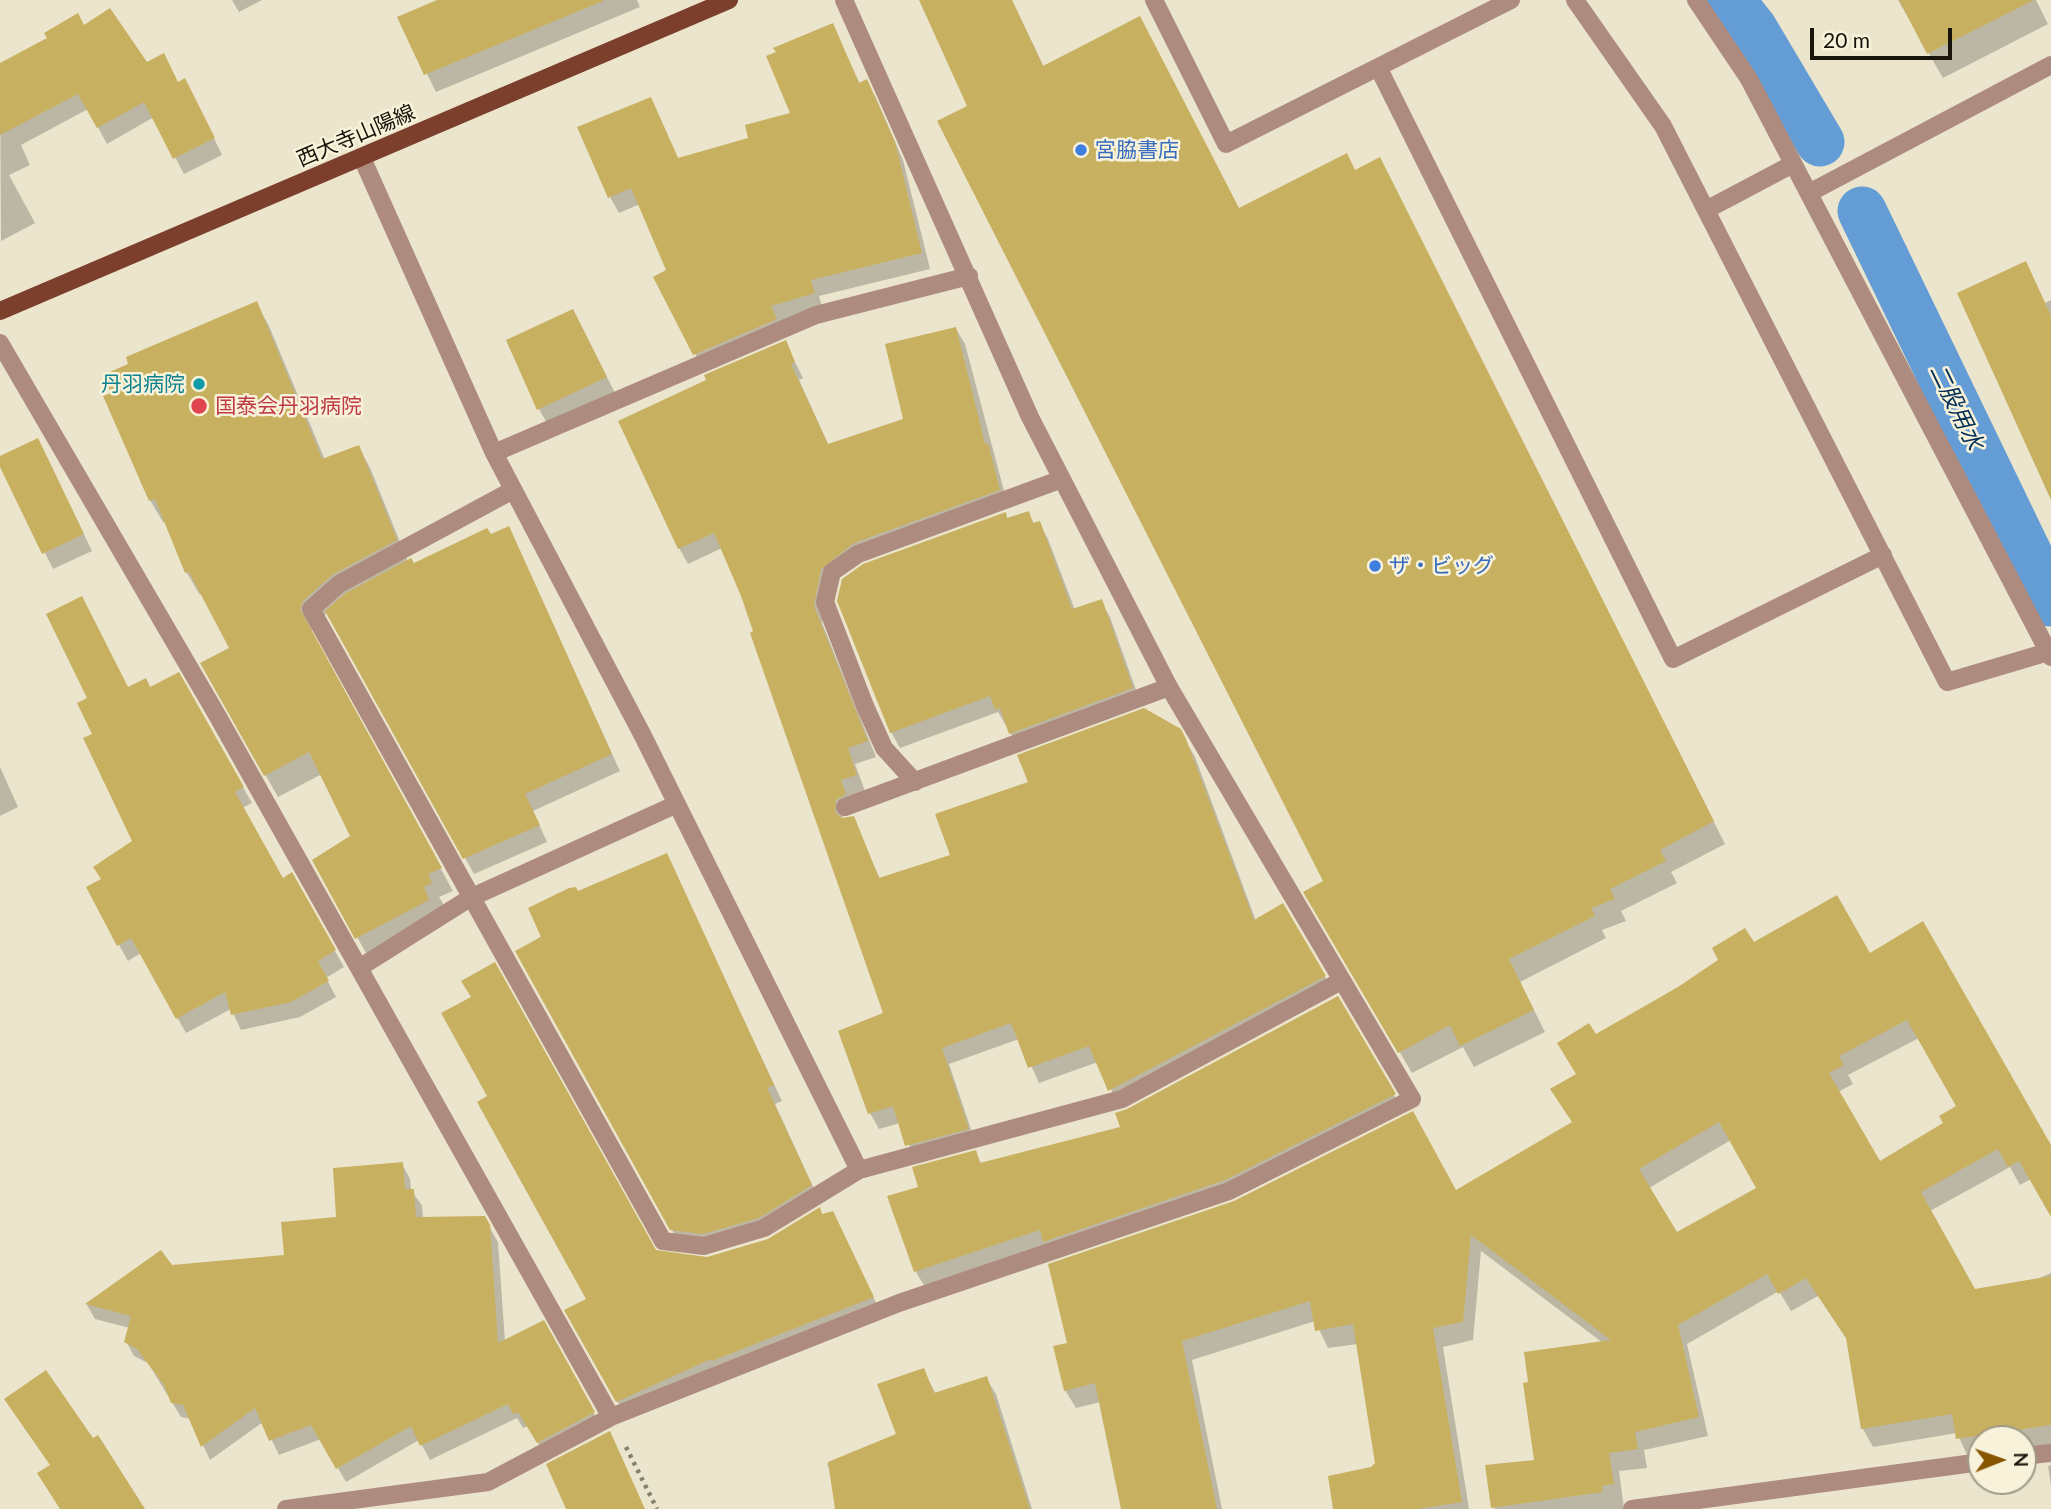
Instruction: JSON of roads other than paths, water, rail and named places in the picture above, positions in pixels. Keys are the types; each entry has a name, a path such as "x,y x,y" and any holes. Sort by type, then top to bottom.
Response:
{"main road":[{"name":"西大寺山陽線","path":"0,311 729,0"}],"street":[{"path":"286,1509 488,1482 611,1417 899,1303 1229,1191 1412,1099 1169,687 1030,417 844,0"},
{"path":"1154,0 1226,144 1511,0"},
{"path":"1575,0 1663,126 1947,682 2050,654 1749,79 1696,0"},
{"path":"1809,193 2051,65"},
{"path":"1378,67 1673,659 1883,555"},
{"path":"362,158 494,453 677,804 859,1170"},
{"path":"1706,210 1793,164"},
{"path":"494,453 816,315 969,276"},
{"path":"0,343 217,715 611,1417"},
{"path":"915,782 884,748 865,706 825,602 832,572 858,554 1062,479"},
{"path":"513,490 338,584 312,609 470,898 663,1241 704,1246 764,1228 859,1170 1122,1099 1341,981"},
{"path":"845,807 1169,687"},
{"path":"359,968 470,898 677,804"},
{"path":"1632,1509 1967,1464"}],"waterway":[{"name":"二股用水","path":"1730,0 1753,29 1820,142"},
{"name":"二股用水","path":"1862,211 2051,602"}],"place":[{"name":"宮脇書店","path":"1081,150"},
{"name":"丹羽病院","path":"199,384"},
{"name":"国泰会丹羽病院","path":"199,406"},
{"name":"ザ・ビッグ","path":"1375,566"}]}
